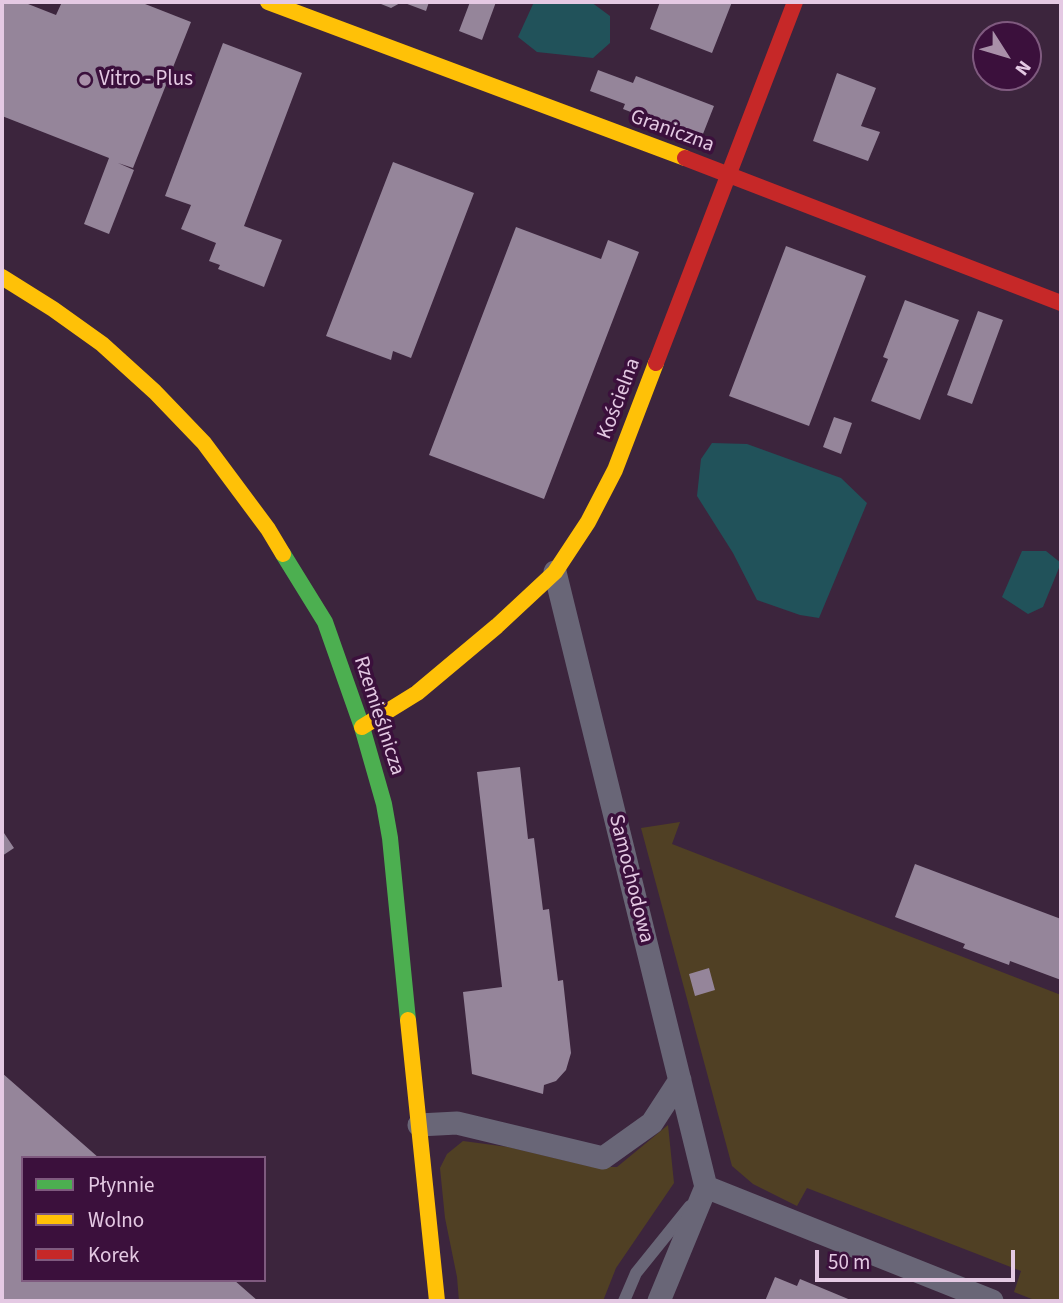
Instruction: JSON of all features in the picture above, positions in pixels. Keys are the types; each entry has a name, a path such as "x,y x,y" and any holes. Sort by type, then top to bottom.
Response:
{"street":[{"name":"Graniczna","path":"268,2 728,174 1061,303"},
{"name":"Kościelna","path":"362,727 416,693 496,626 555,572 588,522 615,470 795,2"},
{"name":"Rzemieślnicza","path":"2,277 54,309 102,344 155,392 204,443 268,529 325,622 362,727 384,804 390,838 437,1301"},
{"name":"Samochodowa","path":"555,572 706,1187"},
{"path":"419,1125 457,1123 603,1158 652,1124 680,1080"},
{"path":"659,1301 706,1187 992,1301"}],"lane":[{"path":"624,1301 636,1273 706,1187"}],"shaded area":[{"path":"534,2 591,2 610,16 610,43 593,58 537,52 518,37"},
{"path":"712,443 747,444 841,478 867,503 819,618 800,615 757,600 733,553 697,496 701,459"},
{"path":"1022,551 1046,551 1061,563 1043,607 1028,614 1002,597"},
{"path":"680,822 672,844 1061,995 1061,1301 1037,1301 1014,1292 1021,1271 807,1188 797,1206 753,1184 732,1166 641,828"},
{"path":"668,1125 674,1183 616,1268 603,1301 459,1301 445,1218 440,1168 447,1154 463,1141 508,1147 592,1167 617,1167"}],"building":[{"name":"Vitro - Plus","path":"2,2 23,2 56,15 62,2 140,2 191,22 133,168 118,163 134,170 109,234 84,224 109,158 2,116"},
{"path":"376,2 402,2 391,8"},
{"path":"402,2 429,2 426,11"},
{"path":"470,2 496,2 482,40 459,31"},
{"path":"660,2 732,2 712,53 650,29"},
{"path":"223,43 302,73 244,226 282,240 264,287 218,269 220,265 209,261 216,243 181,229 191,205 165,196"},
{"path":"598,70 633,83 636,76 714,106 701,139 623,109 625,104 590,91"},
{"path":"837,73 876,88 861,126 880,132 868,161 813,141"},
{"path":"393,162 474,193 411,358 393,351 391,360 326,336"},
{"path":"516,227 601,259 608,240 639,252 544,499 429,455"},
{"path":"786,246 866,276 809,426 729,396"},
{"path":"905,300 959,320 920,420 871,401 888,359 883,357"},
{"path":"978,311 1003,320 972,404 947,395"},
{"path":"834,417 852,423 841,454 823,447"},
{"path":"520,767 528,839 534,838 543,910 549,909 558,981 563,980 571,1053 566,1070 556,1081 544,1085 543,1094 472,1074 463,992 502,987 477,772"},
{"path":"2,830 14,848 2,856"},
{"path":"915,864 1061,919 1061,980 1010,961 1009,965 963,948 965,944 895,917"},
{"path":"709,968 715,990 695,996 689,974"},
{"path":"2,1073 97,1156 21,1156 21,1282 236,1282 258,1301 2,1301"},
{"path":"775,1277 797,1286 800,1279 853,1301 765,1301"}],"traffic: fast":[{"path":"283,554 325,622 362,727 384,804 390,838 408,1020"}],"traffic: slow":[{"path":"268,2 685,158"},
{"path":"2,277 102,344 155,392 204,443 268,529 283,554"},
{"path":"362,727 417,693 497,626 555,572 588,522 615,470 656,363"},
{"path":"408,1020 437,1301"}],"traffic: jam":[{"path":"656,363 795,2"},
{"path":"685,158 1061,303"}],"place":[{"name":"Vitro - Plus","path":"85,80"}]}
